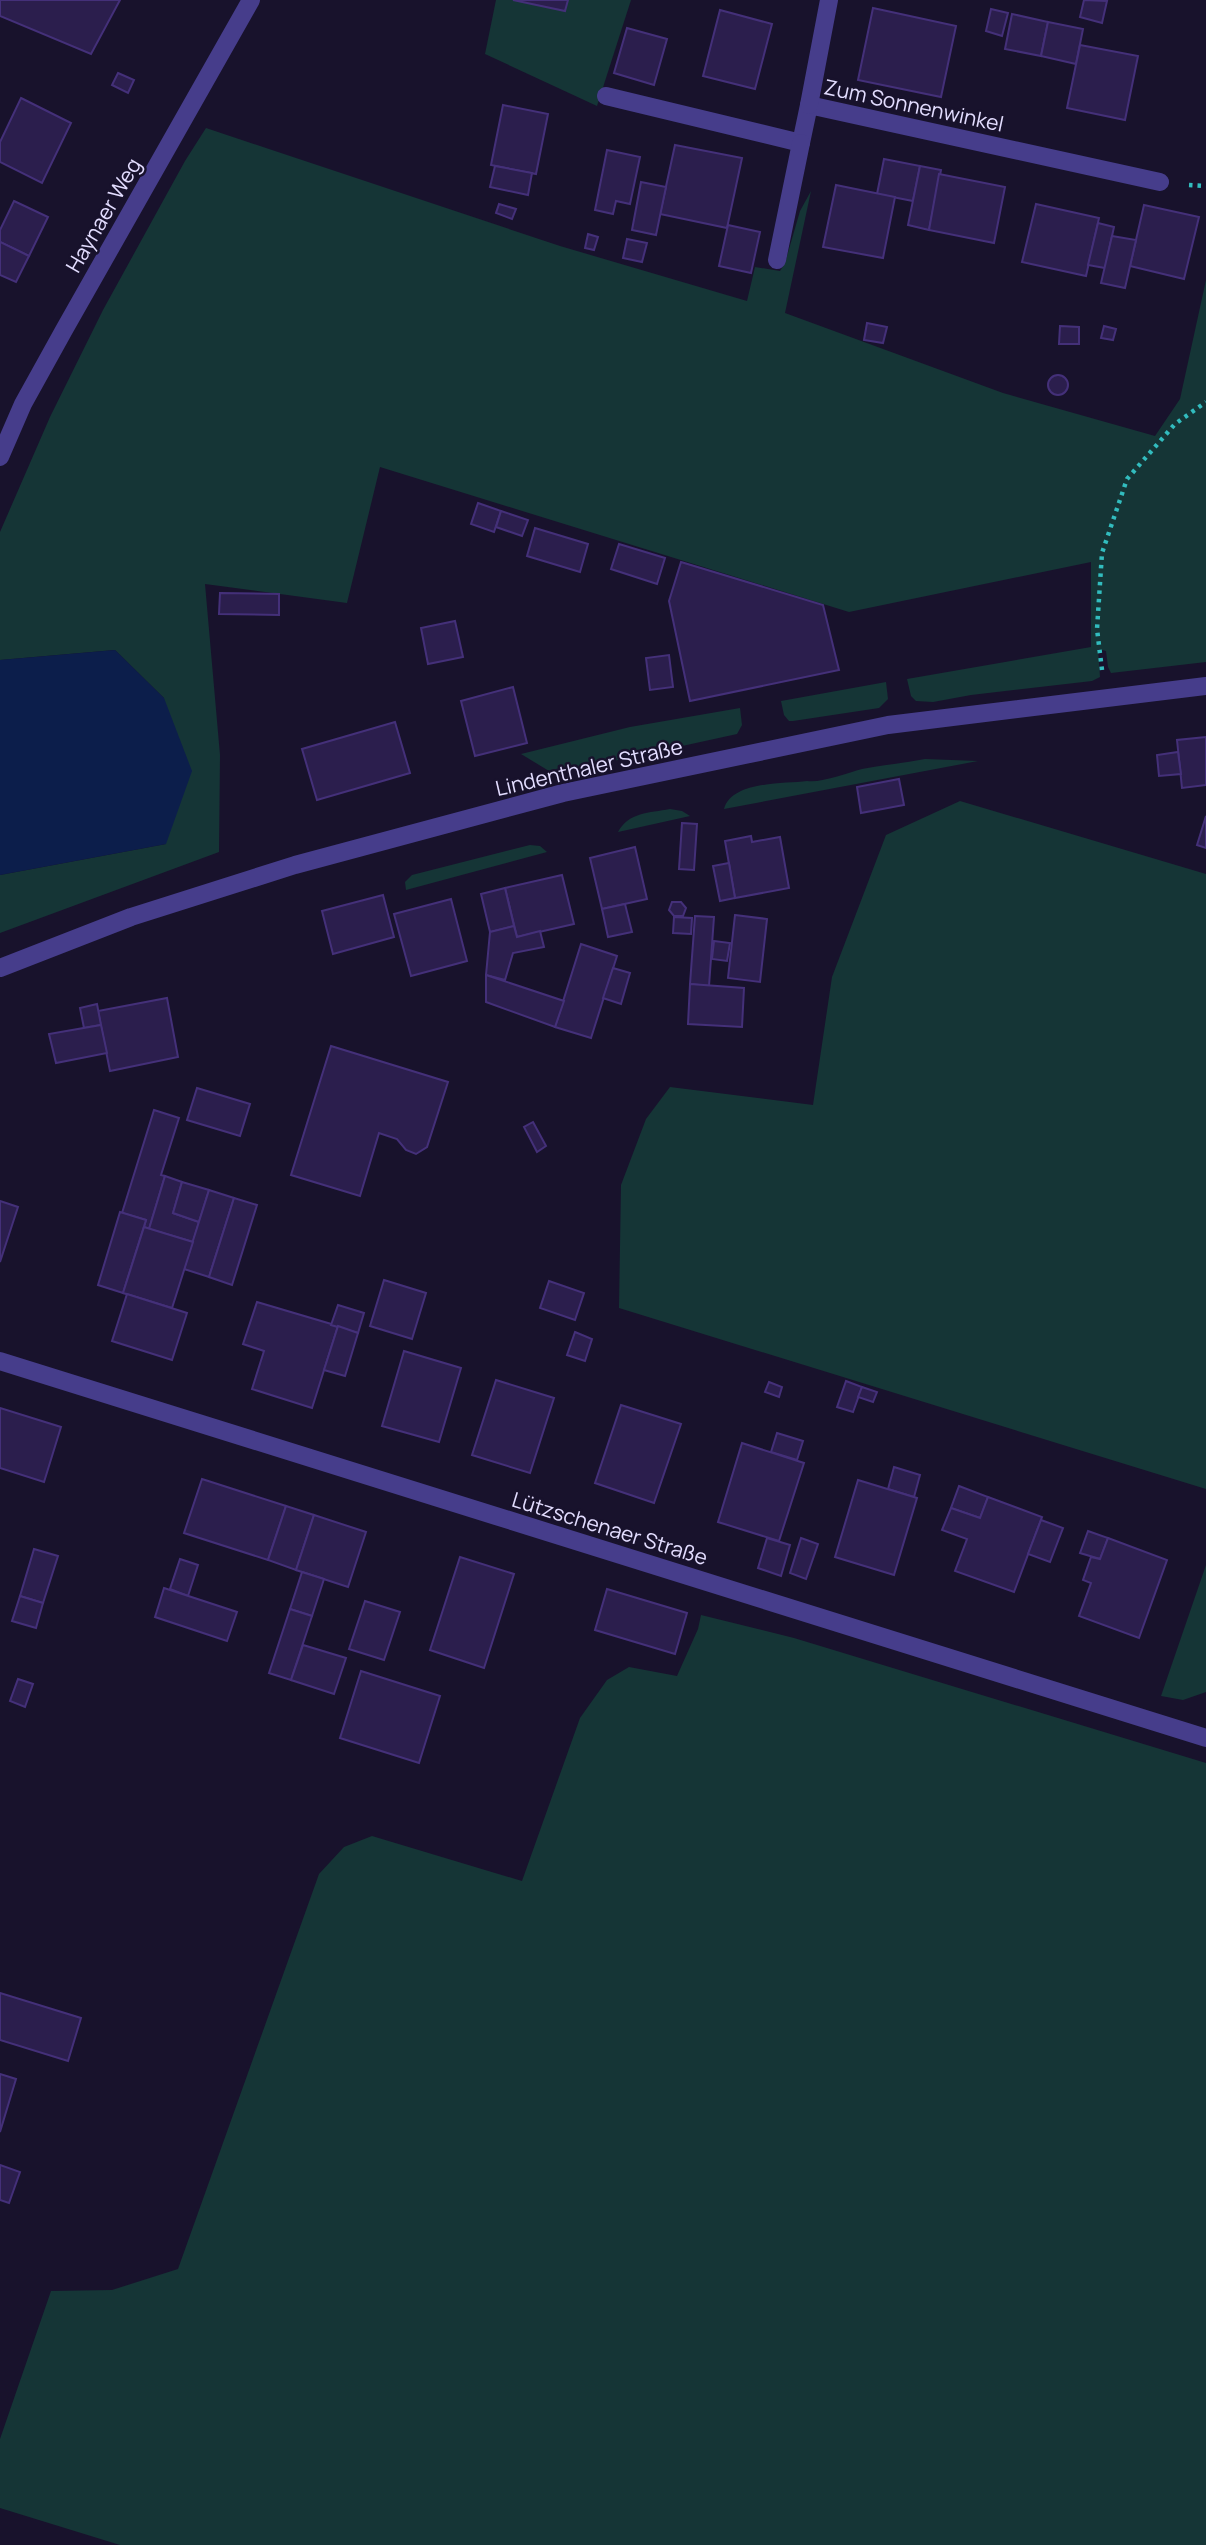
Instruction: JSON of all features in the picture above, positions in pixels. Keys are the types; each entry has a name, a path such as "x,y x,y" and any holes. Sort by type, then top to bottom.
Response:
{"street":[{"name":"Haynaer Weg","path":"0,457 23,404 251,0"},
{"path":"809,105 829,0"},
{"path":"606,96 801,143"},
{"name":"Zum Sonnenwinkel","path":"777,260 809,105 1160,182"},
{"name":"Lindenthaler Straße","path":"0,968 156,909 295,865 563,793 888,724 1206,686"},
{"name":"Lützschenaer Straße","path":"0,1361 1206,1738"}],"path":[{"path":"1106,698 1097,629 1102,553 1127,480 1175,424 1206,402"}],"green space":[{"path":"496,0 631,0 597,106 485,54"},
{"path":"206,128 560,246 747,301 755,267 780,271 785,263 800,211 811,191 785,313 1003,393 1155,436 1180,399 1206,280 1206,662 1111,673 1106,651 1098,649 1100,677 1092,681 933,702 916,701 911,696 907,679 1091,647 1091,562 849,612 380,467 347,603 205,584 220,755 219,852 0,933 0,875 166,844 164,698 115,650 0,660 0,532 50,417 103,310"},
{"path":"886,682 888,699 879,708 793,721 789,721 784,715 781,701"},
{"path":"740,708 742,725 737,734 554,774 521,754 630,727"},
{"path":"925,759 978,761 724,809 737,793 747,789 820,781 862,769"},
{"path":"960,801 1206,874 1206,1489 619,1308 621,1185 646,1119 670,1087 813,1105 832,977 886,835"},
{"path":"670,809 690,816 618,832 634,817"},
{"path":"530,845 540,846 547,852 406,890 405,882 412,875"},
{"path":"1206,1565 1206,1692 1183,1700 1161,1696"},
{"path":"701,1615 794,1638 1206,1763 1206,2545 120,2545 0,2508 0,2439 51,2291 112,2290 178,2269 319,1874 344,1847 372,1836 522,1881 580,1718 607,1680 629,1667 677,1676 698,1629"}],"water":[{"path":"115,650 164,698 192,771 166,844 0,875 0,660"}],"building":[{"path":"0,0 120,0 91,54 0,16"},
{"path":"513,0 568,0 565,11"},
{"path":"1084,0 1107,1 1102,23 1080,17"},
{"path":"873,8 956,26 941,97 858,80"},
{"path":"991,9 1008,13 1002,36 986,31"},
{"path":"720,10 772,24 755,89 703,76"},
{"path":"1012,14 1048,22 1041,56 1005,49"},
{"path":"1048,22 1083,29 1076,64 1041,56"},
{"path":"627,28 667,39 654,85 614,73"},
{"path":"1080,45 1138,56 1125,120 1067,108"},
{"path":"118,73 134,80 128,93 112,85"},
{"path":"21,98 71,123 42,183 0,162 0,142"},
{"path":"503,105 548,114 536,174 491,165"},
{"path":"675,145 742,158 727,228 660,214"},
{"path":"607,150 640,157 630,204 616,201 613,214 595,210"},
{"path":"884,159 920,166 913,201 877,194"},
{"path":"495,166 532,173 528,195 490,187"},
{"path":"920,166 941,170 929,230 908,225"},
{"path":"939,174 1005,187 994,243 929,230"},
{"path":"641,182 666,187 656,235 632,230"},
{"path":"836,185 895,197 883,258 823,247"},
{"path":"14,201 48,217 29,256 0,242 0,230"},
{"path":"499,204 516,209 512,219 496,213"},
{"path":"1036,204 1099,218 1086,276 1022,262"},
{"path":"1144,205 1199,217 1184,279 1130,266"},
{"path":"1098,223 1114,227 1105,268 1088,265"},
{"path":"728,225 760,232 751,273 719,266"},
{"path":"588,234 598,237 594,250 585,248"},
{"path":"1112,236 1136,240 1125,288 1101,283"},
{"path":"627,239 647,243 642,262 623,258"},
{"path":"0,242 29,256 16,282 0,275"},
{"path":"867,323 887,327 883,343 864,340"},
{"path":"1060,326 1079,327 1079,344 1059,344"},
{"path":"1104,326 1116,329 1113,340 1101,338"},
{"path":"1058,375 1065,378 1068,385 1065,392 1058,395 1051,392 1048,385 1051,378"},
{"path":"478,503 501,511 494,532 471,524"},
{"path":"501,511 528,520 522,536 496,527"},
{"path":"535,528 588,544 580,572 527,556"},
{"path":"619,544 665,558 657,584 611,569"},
{"path":"681,562 823,605 839,670 690,701 669,601"},
{"path":"220,593 279,594 279,615 219,614"},
{"path":"455,621 463,657 428,664 421,628"},
{"path":"669,655 673,687 650,690 646,658"},
{"path":"513,687 527,743 475,756 461,701"},
{"path":"395,722 410,773 317,800 302,749"},
{"path":"1206,737 1206,785 1182,788 1177,740"},
{"path":"1178,752 1181,774 1159,776 1157,755"},
{"path":"899,779 904,805 861,813 857,787"},
{"path":"1206,816 1206,848 1197,845"},
{"path":"682,823 697,824 694,870 679,869"},
{"path":"751,836 752,842 780,837 789,888 735,898 725,841"},
{"path":"635,847 647,899 602,909 590,858"},
{"path":"729,863 735,898 720,901 713,866"},
{"path":"562,875 574,924 517,937 505,888"},
{"path":"505,888 514,926 490,932 481,894"},
{"path":"383,895 394,937 333,954 322,911"},
{"path":"451,899 467,961 411,976 394,914"},
{"path":"672,902 681,902 686,908 683,916 674,916 669,910"},
{"path":"625,904 632,932 608,937 602,909"},
{"path":"735,915 767,919 760,982 728,978"},
{"path":"695,916 714,917 709,986 690,984"},
{"path":"674,917 692,918 691,934 673,933"},
{"path":"514,926 517,937 540,931 544,947 513,953 505,980 486,975 490,932"},
{"path":"714,941 730,943 727,961 712,959"},
{"path":"581,944 617,956 591,1038 555,1027"},
{"path":"613,968 630,973 621,1004 603,998"},
{"path":"486,975 564,1001 555,1027 486,1002"},
{"path":"690,984 744,988 742,1027 688,1024"},
{"path":"167,998 178,1057 110,1071 98,1011"},
{"path":"97,1004 101,1025 84,1028 80,1008"},
{"path":"101,1025 107,1053 56,1063 49,1034"},
{"path":"331,1046 448,1082 427,1147 416,1154 406,1150 397,1139 379,1133 360,1196 291,1175"},
{"path":"197,1088 250,1104 240,1136 187,1120"},
{"path":"154,1110 179,1118 161,1175 165,1176 149,1229 144,1227 146,1220 122,1213"},
{"path":"533,1122 546,1146 537,1152 524,1127"},
{"path":"165,1176 182,1182 173,1213 199,1222 193,1242 149,1229"},
{"path":"182,1182 209,1190 199,1222 173,1213"},
{"path":"209,1190 234,1198 209,1277 184,1269"},
{"path":"234,1198 257,1205 232,1285 209,1277"},
{"path":"0,1201 18,1207 0,1262"},
{"path":"120,1212 146,1220 123,1293 98,1285"},
{"path":"144,1227 193,1242 172,1308 123,1293"},
{"path":"384,1280 426,1293 412,1339 370,1326"},
{"path":"549,1281 584,1293 575,1320 540,1308"},
{"path":"127,1294 187,1313 172,1360 112,1341"},
{"path":"257,1302 338,1326 312,1408 252,1389 264,1351 243,1344"},
{"path":"338,1305 364,1313 358,1333 331,1325"},
{"path":"338,1326 358,1333 345,1376 324,1370"},
{"path":"575,1332 592,1339 585,1361 567,1355"},
{"path":"404,1351 461,1368 439,1442 382,1426"},
{"path":"496,1380 554,1398 530,1473 472,1455"},
{"path":"846,1381 862,1387 853,1412 837,1407"},
{"path":"769,1382 782,1387 779,1397 765,1392"},
{"path":"862,1387 877,1392 873,1402 858,1397"},
{"path":"621,1405 681,1424 654,1503 595,1483"},
{"path":"0,1408 61,1427 44,1482 0,1468"},
{"path":"777,1433 803,1441 797,1460 771,1452"},
{"path":"742,1443 804,1463 779,1541 718,1522"},
{"path":"894,1467 920,1475 914,1497 888,1489"},
{"path":"202,1479 286,1506 268,1560 184,1533"},
{"path":"858,1480 917,1498 894,1575 835,1557"},
{"path":"959,1486 988,1497 980,1518 951,1508"},
{"path":"988,1497 1042,1517 1014,1592 955,1571 967,1539 942,1530 951,1508 980,1518"},
{"path":"286,1506 314,1515 296,1570 268,1560"},
{"path":"314,1515 366,1532 348,1587 296,1570"},
{"path":"1041,1520 1063,1528 1050,1562 1028,1554"},
{"path":"1088,1531 1108,1538 1100,1559 1080,1553"},
{"path":"767,1538 790,1545 781,1576 758,1568"},
{"path":"801,1538 818,1544 806,1579 790,1573"},
{"path":"1108,1538 1167,1560 1139,1638 1079,1616 1091,1583 1083,1580 1091,1557 1100,1559"},
{"path":"34,1549 58,1556 43,1603 20,1596"},
{"path":"460,1557 514,1574 484,1668 430,1650"},
{"path":"180,1559 198,1565 188,1596 170,1589"},
{"path":"302,1572 324,1579 312,1616 290,1609"},
{"path":"164,1588 237,1612 227,1641 155,1617"},
{"path":"607,1589 687,1613 675,1654 595,1630"},
{"path":"20,1596 43,1603 36,1628 12,1621"},
{"path":"365,1601 400,1612 384,1660 349,1649"},
{"path":"290,1609 312,1616 291,1680 269,1673"},
{"path":"303,1645 346,1658 334,1694 291,1680"},
{"path":"361,1671 440,1696 419,1763 340,1738"},
{"path":"18,1679 33,1684 25,1707 10,1701"},
{"path":"0,1993 81,2018 68,2061 0,2040"},
{"path":"0,2074 16,2079 0,2132"},
{"path":"0,2165 20,2172 9,2203 0,2200"}]}
